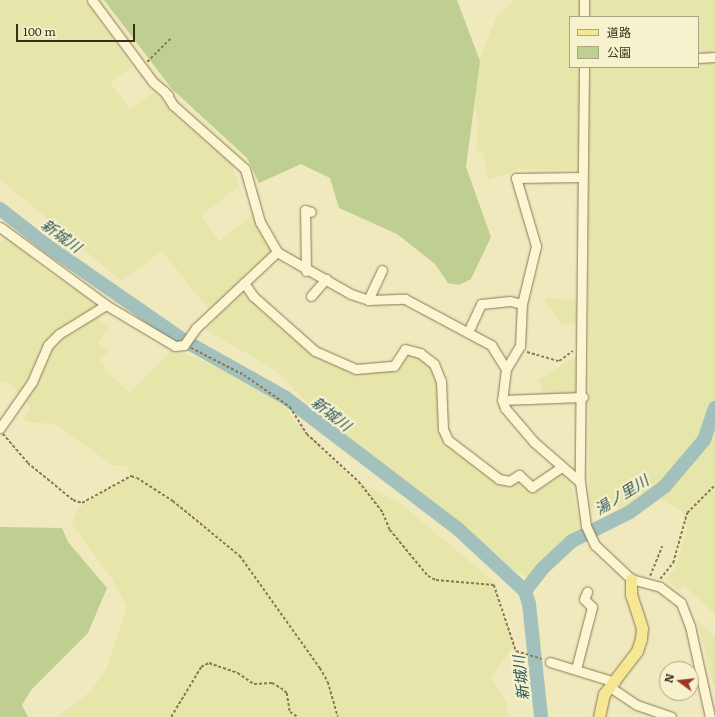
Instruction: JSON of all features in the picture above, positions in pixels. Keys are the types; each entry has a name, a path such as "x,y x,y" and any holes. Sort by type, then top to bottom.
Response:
{"main road":[{"path":"599,717 601,704 612,684 637,651 641,639 642,628 631,595 631,579"}],"street":[{"path":"92,0 142,67 188,118 245,169 260,222 277,252 306,270 368,300 405,299 491,345 506,369"},
{"path":"584,0 584,16"},
{"path":"699,58 715,57"},
{"path":"584,68 582,176 584,350 580,482 586,526 595,545 631,579 651,584 681,603 687,615 710,717"},
{"path":"580,482 562,467 511,418 502,400 506,369 519,350 522,304 536,246 516,178 582,176"},
{"path":"306,270 305,210 311,212"},
{"path":"0,227 106,305 175,346 185,343 196,328 277,252"},
{"path":"368,300 382,270"},
{"path":"311,296 326,279"},
{"path":"244,284 253,296 315,351 356,369 394,366 405,349 420,353 434,364 441,381 443,429 448,440 499,479 509,482 519,475 532,487 562,467"},
{"path":"468,332 481,304 510,301 522,304"},
{"path":"0,429 32,382 48,345 59,334 106,305"},
{"path":"502,400 583,397"},
{"path":"576,669 592,608 584,599 587,592"},
{"path":"550,662 576,669 612,684 637,705 671,717"}],"path":[{"path":"142,67 170,39"},
{"path":"185,343 244,375 290,407 307,434 359,482 383,513 390,530 428,576 436,580 494,586 516,652 550,662"},
{"path":"519,350 559,361 570,351 584,350"},
{"path":"0,429 28,463 73,500 82,503 131,476 137,478 173,501 240,556 325,678 337,716 333,717"},
{"path":"651,584 673,563 687,513 715,486"},
{"path":"651,584 662,546"},
{"path":"171,717 201,668 209,663 238,673 254,684 272,683 281,688 287,693 290,712 298,717"}],"green space":[{"path":"0,0 85,0 132,67 110,82 130,109 155,91 179,119 231,161 239,186 201,216 219,241 253,215 273,252 240,279 264,314 288,330 301,344 358,365 399,363 407,349 421,351 439,378 441,430 475,467 499,481 520,477 533,489 561,471 569,478 581,527 560,542 528,577 516,572 452,516 343,439 275,370 206,330 216,319 162,251 121,281 0,179"},
{"path":"104,0 457,0 480,61 466,167 491,237 471,279 459,285 448,283 435,264 397,234 339,208 330,178 301,164 259,183 247,158 172,89"},
{"path":"515,0 715,0 715,615 684,585 679,590 666,579 675,569 687,529 682,511 648,492 624,508 589,507 589,170 519,169 488,180 483,152 476,151 479,119 471,102 472,77 498,14"},
{"path":"7,238 47,271 106,310 94,316 109,328 98,342 109,352 99,359 106,366 104,369 130,393 172,349 232,372 283,404 296,423 353,479 401,504 496,583 500,609 515,643 491,678 506,702 509,717 57,717 91,691 106,669 127,608 112,579 71,523 79,507 131,476 127,466 112,465 55,424 27,422 23,417 31,408 7,381 0,383 0,242"},
{"path":"547,298 577,301 576,325 562,324 545,302"},
{"path":"576,356 577,396 544,396 538,380"},
{"path":"0,527 62,528 68,542 107,588 88,633 31,690 22,705 28,717 0,717"},
{"path":"698,622 715,636 715,687 713,685"}],"waterway":[{"name":"新城川","path":"0,209 49,247 185,341 286,398 458,529 525,591 529,604 541,717"},
{"name":"湯ノ里川","path":"525,591 543,568 572,541 630,512 665,486 704,440 715,408"}]}
